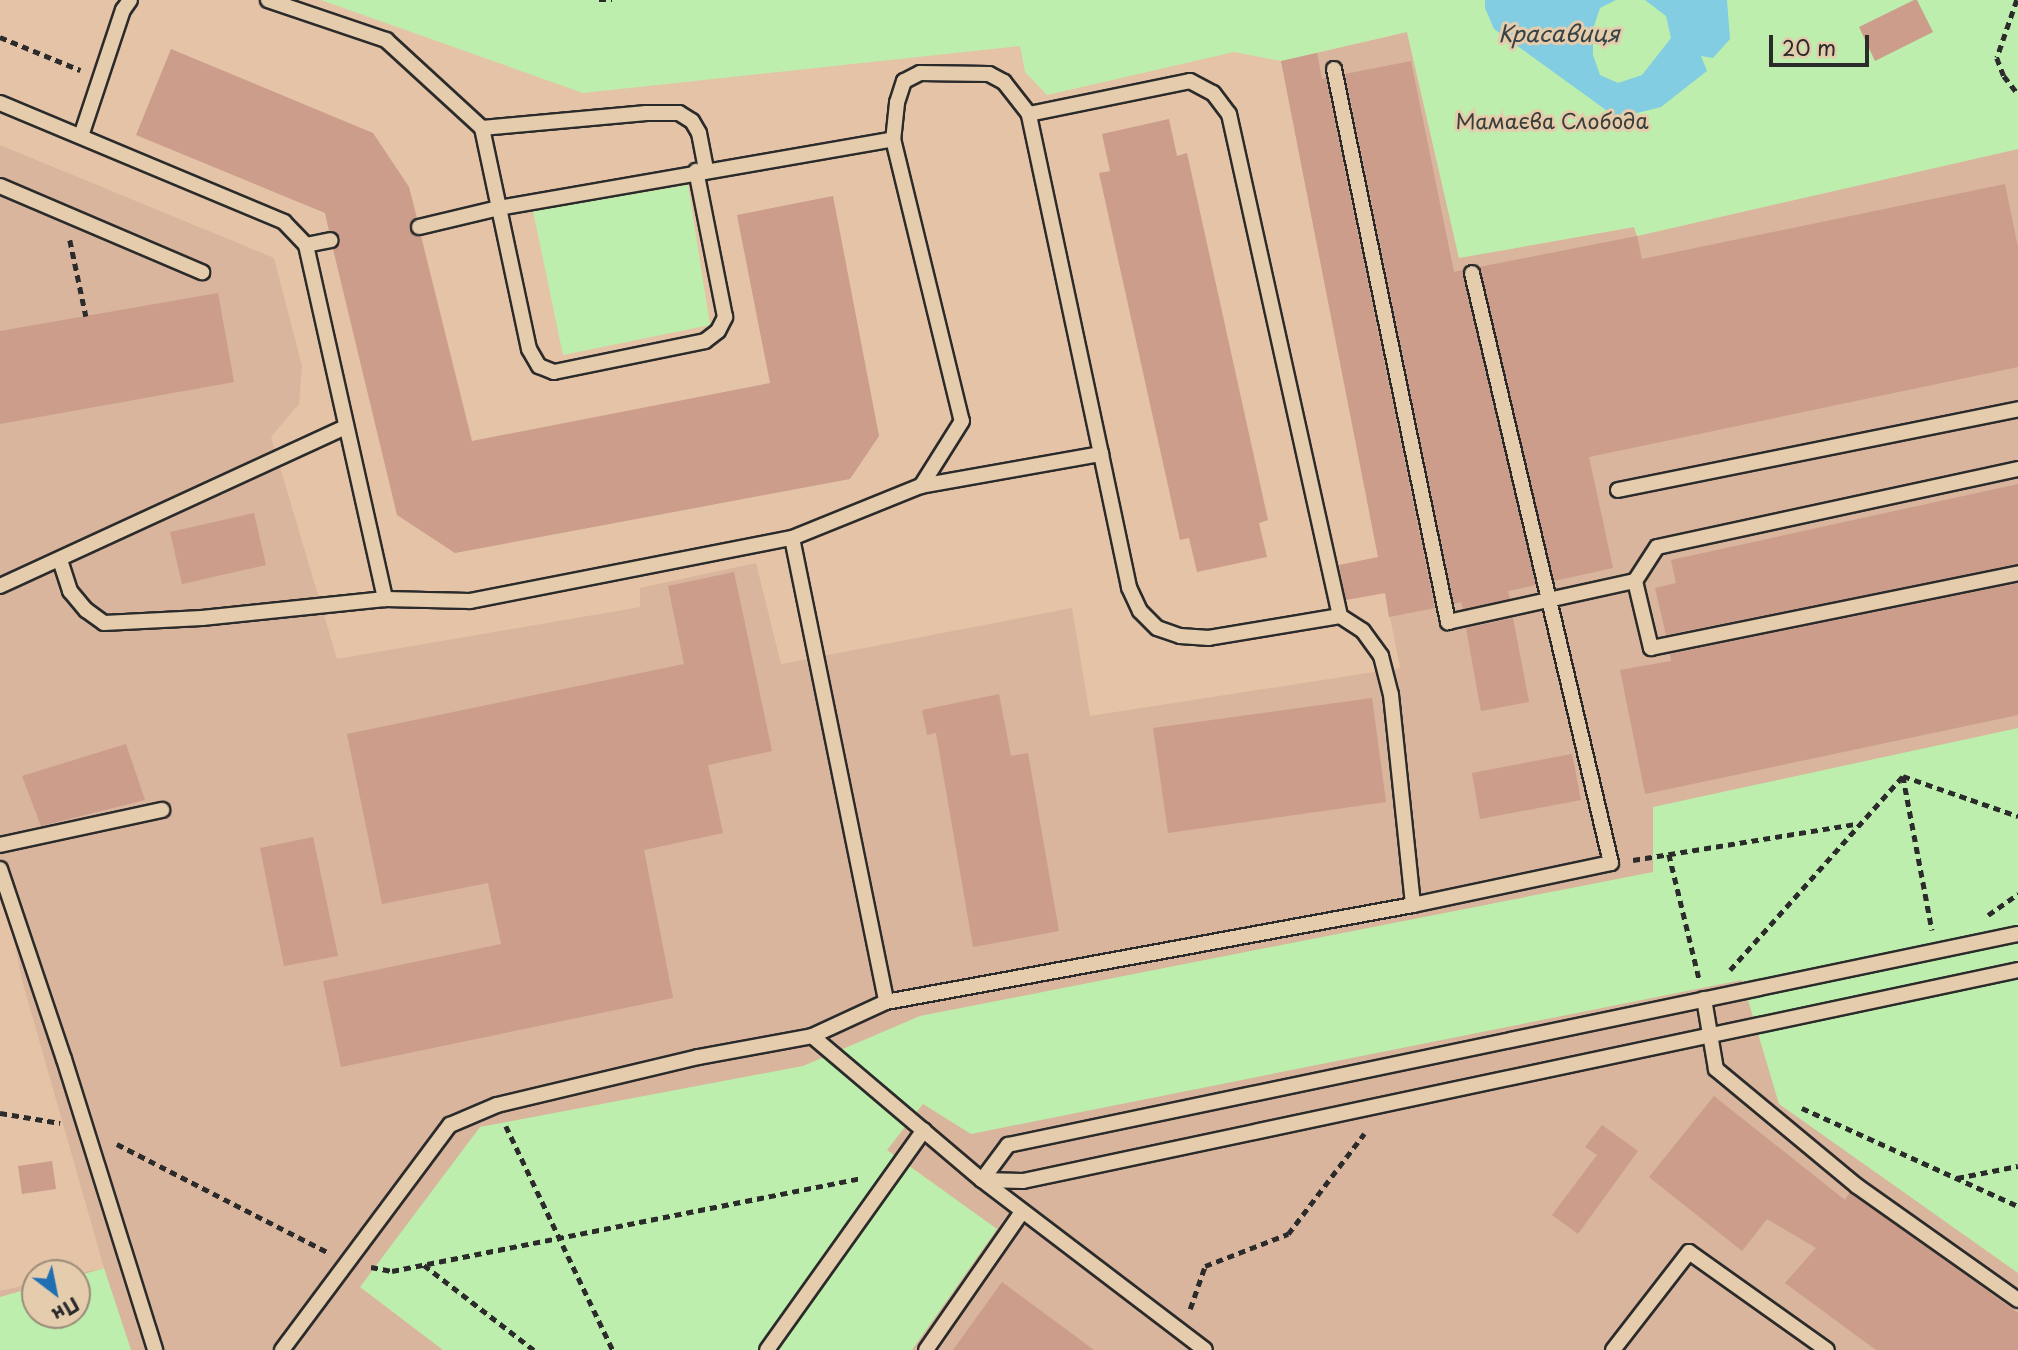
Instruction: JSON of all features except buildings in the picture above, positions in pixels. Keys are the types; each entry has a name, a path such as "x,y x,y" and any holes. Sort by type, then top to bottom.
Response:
{"lane":[{"path":"81,136 123,10 130,0"},
{"path":"268,0 386,40 482,128 529,349 539,366 554,372 705,341 718,331 725,317 701,171 699,133 692,121 679,113 646,113 482,128"},
{"path":"1334,69 1448,622 1635,581 1657,547 2018,469"},
{"path":"921,486 962,421 893,139 897,103 904,81 920,73 989,74 1004,82 1029,114 1129,587 1140,611 1157,628 1180,636 1209,638 1340,616 1363,631 1381,656 1391,695 1413,905"},
{"path":"1029,114 1190,81 1213,93 1229,114 1340,616"},
{"path":"0,103 284,222 306,245 386,599"},
{"path":"419,227 499,208 893,139"},
{"path":"0,186 202,272"},
{"path":"306,245 331,240"},
{"path":"282,1350 450,1125 497,1105 698,1057 812,1036 886,1002 1413,905 1611,863 1472,272"},
{"path":"1618,490 2018,410"},
{"path":"0,586 345,427"},
{"path":"60,560 70,591 86,610 104,624 202,618 386,599 470,601 792,538 921,486 1101,454"},
{"path":"792,538 886,1002"},
{"path":"1635,581 1651,648 2018,573"},
{"path":"0,845 162,810"},
{"path":"0,869 155,1350"},
{"path":"982,1180 1008,1145 2018,934"},
{"path":"982,1180 1023,1181 2018,970"},
{"path":"1704,999 1716,1069 1857,1186 2018,1300"},
{"path":"812,1036 1022,1212 1205,1350"},
{"path":"767,1350 924,1130"},
{"path":"926,1350 1022,1212"},
{"path":"1613,1350 1689,1252 1827,1350"}],"path":[{"path":"599,0 612,0"},
{"path":"2017,0 1997,58 2004,76 2018,94"},
{"path":"0,37 101,79"},
{"path":"64,212 86,316"},
{"path":"1903,776 2018,816"},
{"path":"1704,999 1857,824 1903,776"},
{"path":"1903,776 1936,951"},
{"path":"1611,863 1857,824"},
{"path":"1669,854 1704,999"},
{"path":"1792,1103 2018,1206"},
{"path":"1182,1333 1205,1266 1288,1234 1387,1104"},
{"path":"497,1105 556,1236 613,1350"},
{"path":"0,1113 85,1127 212,1195 348,1262 392,1271 556,1236 895,1171"},
{"path":"1956,1178 2018,1167"},
{"path":"424,1265 534,1350"}],"shaded area":[{"path":"1407,32 1459,258 1634,227 1637,236 2018,149 2018,1350 0,1350 0,1291 21,1286 21,1329 91,1329 91,1271 104,1268 22,980 0,869 0,145 274,258 302,366 299,404 271,437 337,659 640,607 640,588 756,563 781,664 1072,608 1090,716 1400,668 1281,61"}],"green space":[{"name":"Мамаєва Слобода","path":"321,0 2018,0 2018,149 1637,236 1634,227 1459,258 1407,32 1281,61 1234,52 1047,95 1025,72 1020,46 583,93"},
{"path":"688,185 710,325 563,355 533,211"},
{"path":"2018,728 2018,1273 1779,1104 1742,980 971,1134 923,1104 887,1150 997,1229 912,1350 443,1350 360,1287 480,1127 803,1066 920,1016 1653,872 1653,807"},
{"path":"104,1268 131,1350 0,1350 0,1297 21,1291 21,1329 91,1329 91,1272"}],"water":[{"name":"Красавиця","path":"1485,0 1616,0 1600,8 1593,29 1593,55 1600,75 1618,83 1642,75 1671,38 1666,16 1645,0 1727,0 1730,39 1713,58 1701,56 1707,71 1661,107 1617,118 1494,29 1485,8"}]}
